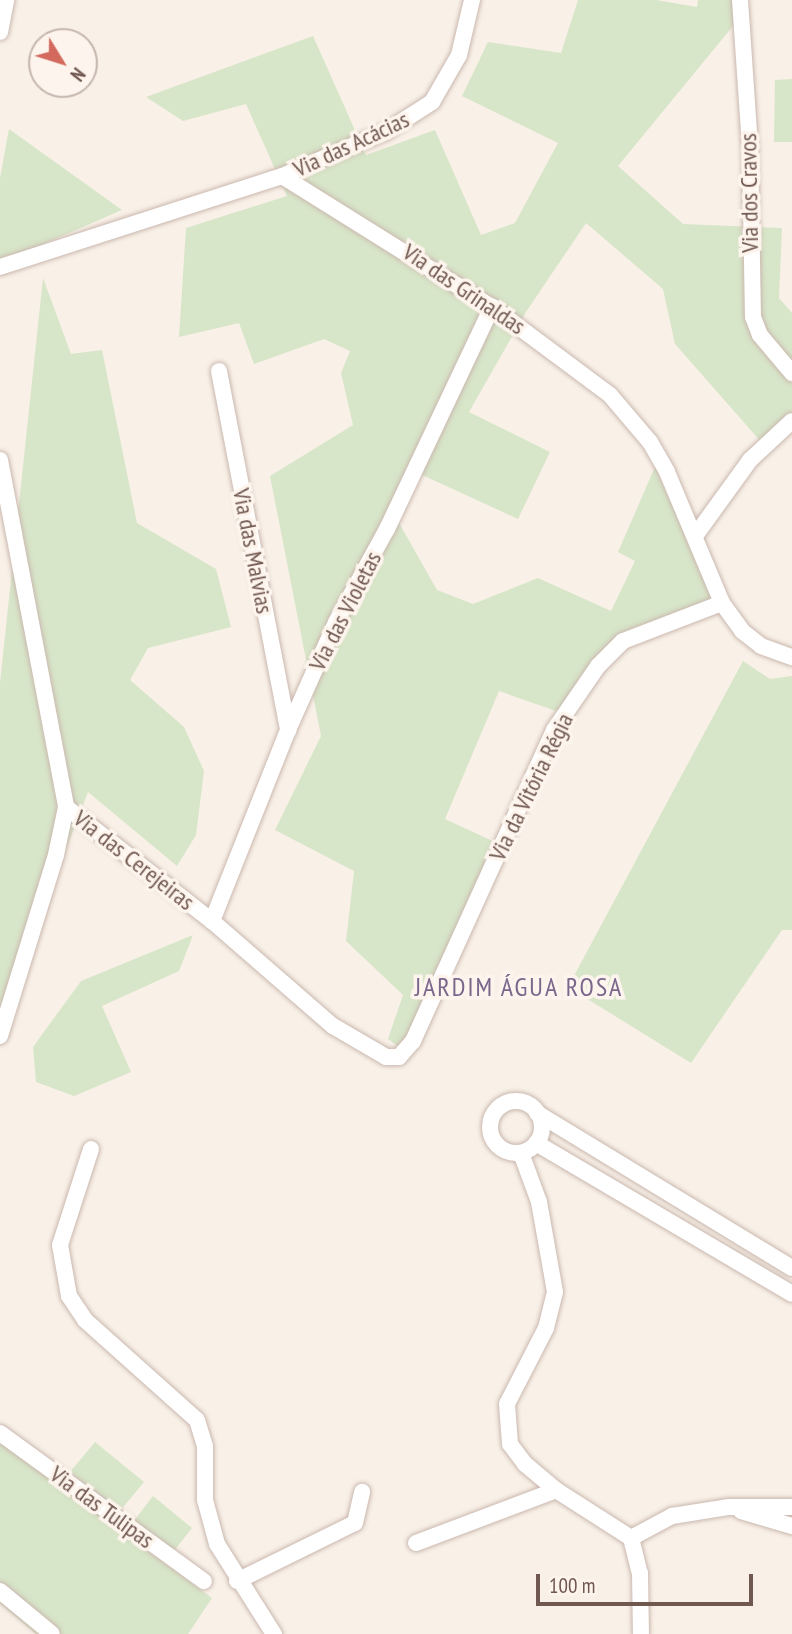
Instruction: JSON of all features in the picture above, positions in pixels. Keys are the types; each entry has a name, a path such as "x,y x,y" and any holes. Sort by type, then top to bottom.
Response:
{"street":[{"path":"0,32 6,0"},
{"name":"Via das Acácias","path":"282,176 387,131 432,102 459,55 472,0"},
{"name":"Via dos Cravos","path":"740,0 750,147 753,317 760,335 792,373"},
{"path":"0,267 282,176"},
{"name":"Via das Grinaldas","path":"282,176 492,307 587,375 631,416 667,472 722,603 751,639 792,657"},
{"name":"Via das Violetas","path":"212,921 288,730 492,307"},
{"name":"Via das Malvias","path":"219,371 288,730"},
{"path":"695,536 750,460 792,421"},
{"name":"Via das Cerejeiras","path":"0,460 66,807 212,921 333,1026 362,1045 393,1059 406,1053 413,1041"},
{"name":"Via da Vitória Régia","path":"413,1041 554,730 598,666 623,641 722,603"},
{"path":"0,1036 56,855 66,807"},
{"path":"537,1113 542,1126 536,1143 521,1153 505,1151 493,1140 493,1114 515,1101 537,1113 792,1268"},
{"path":"536,1143 792,1294"},
{"path":"91,1149 60,1245 69,1296 85,1320 197,1420 205,1446 209,1523 237,1581 274,1634"},
{"path":"521,1153 539,1202 555,1292 546,1328 507,1404 506,1424 510,1444 525,1464 556,1490 631,1538 640,1573 641,1634"},
{"name":"Via das Tulipas","path":"0,1433 204,1581"},
{"path":"416,1543 556,1490"},
{"path":"237,1581 355,1523 362,1492"},
{"path":"631,1538 672,1516 729,1507 792,1507"},
{"path":"729,1507 792,1526"},
{"path":"0,1591 52,1634"}],"green space":[{"path":"578,0 656,0 697,7 698,0 736,0 742,15 618,166 683,224 782,228 779,298 792,313 792,419 763,444 675,344 663,289 586,223 526,312 469,412 550,452 518,519 407,468 390,507 437,590 473,604 538,578 611,611 635,561 618,552 655,467 713,598 620,635 559,712 499,691 445,819 499,844 406,1052 388,1039 403,995 346,941 354,871 275,830 321,736 270,476 353,425 341,373 350,351 324,339 254,364 239,323 179,337 186,228 287,196 246,104 183,121 146,97 313,36 366,155 435,130 481,235 515,223 558,143 462,96 488,42 561,53"},
{"path":"792,79 792,142 774,142 775,80"},
{"path":"9,129 122,210 0,263 0,178"},
{"path":"43,278 71,354 102,350 137,523 216,569 231,627 148,648 130,680 184,727 204,771 196,835 177,866 88,792 0,1022 0,683"},
{"path":"743,661 770,679 792,676 792,930 782,930 691,1063 568,987"},
{"path":"193,935 179,971 102,1006 131,1072 74,1096 36,1082 33,1047 81,981"},
{"path":"0,1442 212,1598 188,1634 36,1634 0,1603"},
{"path":"95,1442 144,1482 120,1511 70,1472"},
{"path":"153,1496 192,1528 173,1552 133,1522"}],"district":[{"name":"JARDIM ÁGUA ROSA","path":"519,987"}]}
